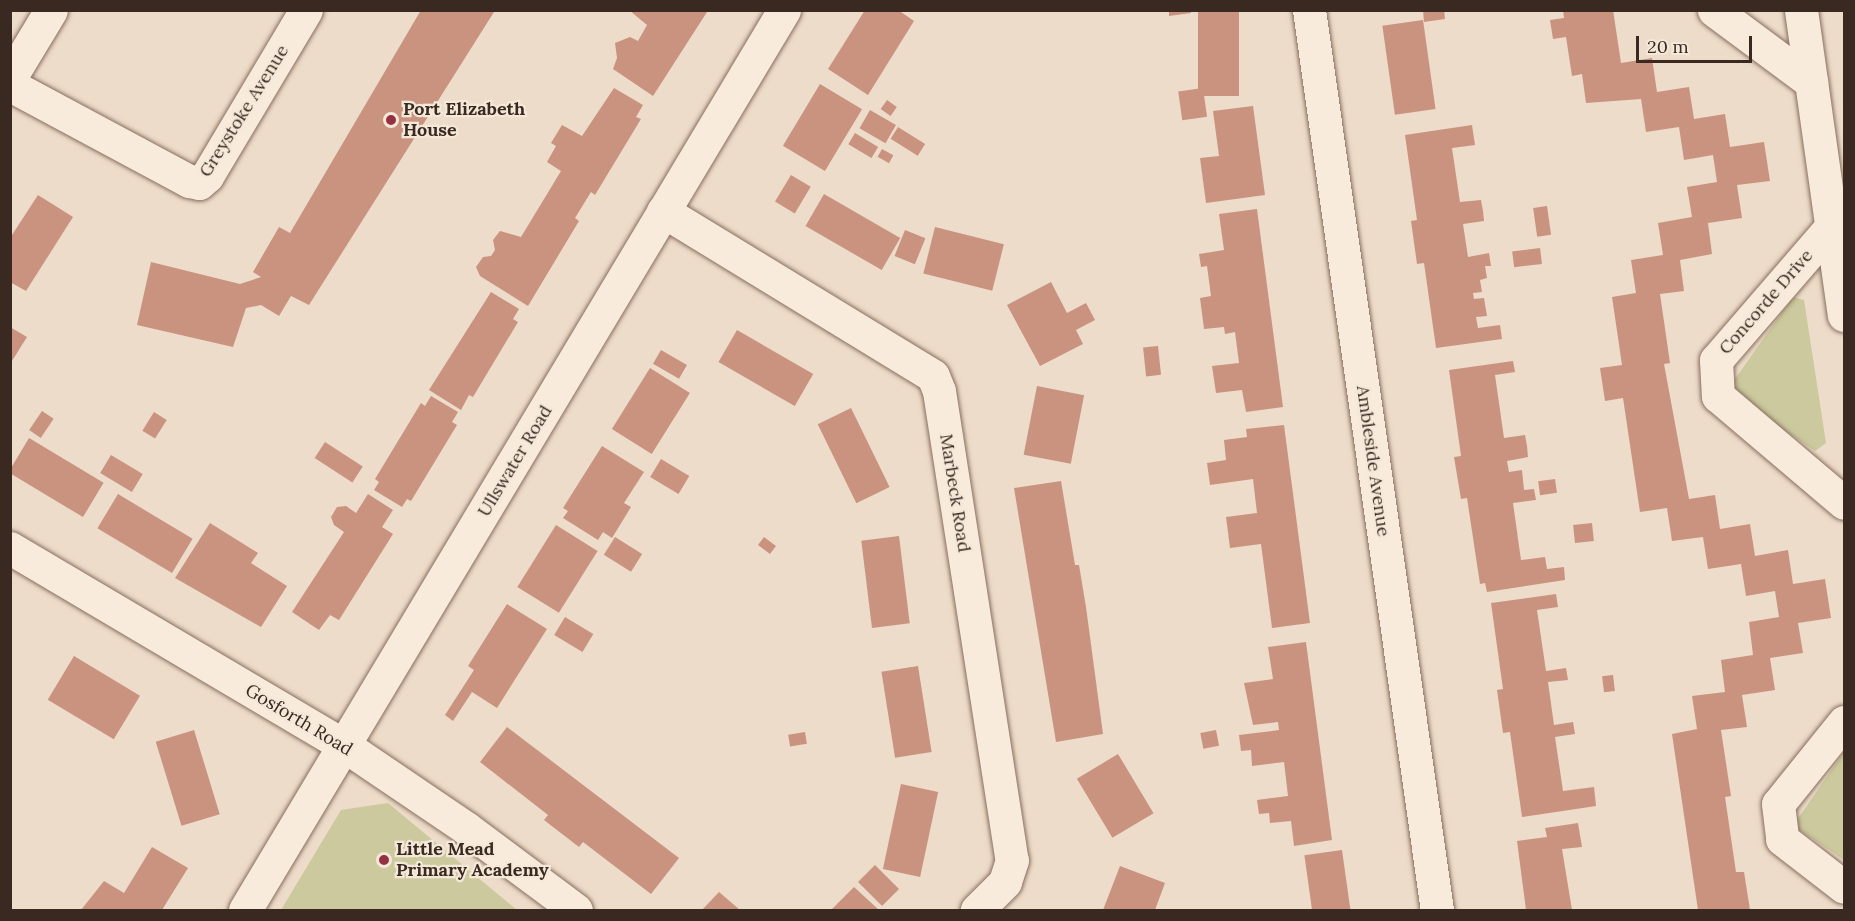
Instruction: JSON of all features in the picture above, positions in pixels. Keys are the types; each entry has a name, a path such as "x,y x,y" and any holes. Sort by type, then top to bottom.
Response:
{"street":[{"path":"10,78 51,10"},
{"name":"Greystoke Avenue","path":"10,85 189,181 199,183 207,176 306,10"},
{"name":"Ullswater Road","path":"245,910 784,10"},
{"name":"Ambleside Avenue","path":"1309,10 1437,910"},
{"path":"1714,10 1811,82"},
{"name":"Concorde Drive","path":"1801,10 1845,315"},
{"name":"Marbeck Road","path":"663,212 933,376 939,391 1012,860 1005,882 977,910"},
{"name":"Concorde Drive","path":"1831,227 1716,360 1718,396 1845,503"},
{"name":"Gosforth Road","path":"10,548 345,746 465,828 576,910"},
{"path":"1845,722 1778,804 1782,839 1845,886"}],"shaded area":[{"path":"1793,297 1804,300 1826,443 1815,451 1732,395 1730,386"},
{"path":"1844,752 1844,860 1798,829 1797,820"},
{"name":"Little Mead Primary Academy","path":"388,803 517,910 281,910 341,810"}],"building":[{"name":"Port Elizabeth House","path":"421,10 494,12 309,305 291,296 279,316 261,305 246,308 233,347 137,325 151,262 240,284 261,277 253,272 279,227 290,233"},
{"path":"629,10 707,12 653,96 613,69 617,58 615,43 630,37 638,41 647,25"},
{"path":"865,10 898,10 914,21 868,95 828,69"},
{"path":"1169,10 1190,10 1191,13 1169,16"},
{"path":"1198,10 1239,10 1239,96 1198,96"},
{"path":"1423,10 1444,10 1445,19 1424,22"},
{"path":"1563,10 1613,10 1621,63 1652,58 1657,92 1689,87 1694,119 1725,114 1730,147 1764,142 1770,181 1737,185 1742,218 1708,223 1712,254 1680,260 1684,291 1660,294 1670,363 1664,364 1689,499 1715,495 1720,529 1750,524 1755,556 1788,550 1793,584 1825,579 1831,618 1798,623 1803,653 1770,658 1775,690 1742,695 1747,727 1721,730 1731,796 1725,797 1736,872 1744,872 1750,910 1698,910 1672,734 1697,729 1692,696 1725,692 1721,660 1753,655 1749,622 1779,617 1775,591 1746,596 1741,564 1708,569 1703,537 1672,541 1667,508 1640,512 1623,398 1605,401 1600,368 1622,365 1612,297 1636,293 1631,260 1663,255 1658,223 1692,217 1687,187 1717,182 1713,155 1684,160 1679,127 1646,132 1641,99 1586,103 1582,74 1572,76 1566,37 1553,39 1550,20 1564,18"},
{"path":"1423,20 1436,109 1395,115 1382,26"},
{"path":"820,84 862,109 825,171 783,146"},
{"path":"614,88 643,105 636,117 641,119 595,195 591,192 575,218 579,221 528,306 480,276 476,267 483,257 491,256 495,250 493,240 500,231 521,237 561,171 547,162 556,146 551,143 562,125 582,136"},
{"path":"1203,88 1207,117 1182,120 1178,91"},
{"path":"887,100 897,107 891,116 881,109"},
{"path":"1253,106 1265,195 1206,203 1200,158 1219,156 1213,111"},
{"path":"870,110 896,125 885,143 860,128"},
{"path":"1472,125 1475,145 1452,148 1460,202 1481,200 1483,211 1484,221 1463,224 1468,257 1489,253 1491,266 1485,266 1487,278 1480,280 1482,292 1473,293 1474,299 1484,298 1487,316 1476,317 1478,328 1500,325 1502,339 1436,348 1424,263 1417,264 1411,221 1417,220 1405,135"},
{"path":"898,127 925,144 918,156 891,139"},
{"path":"855,133 878,147 871,158 848,144"},
{"path":"882,149 893,155 889,163 878,157"},
{"path":"791,175 811,187 795,213 775,202"},
{"path":"824,194 900,238 882,270 806,226"},
{"path":"38,195 73,217 26,291 10,282 10,238"},
{"path":"1547,206 1551,235 1537,237 1533,208"},
{"path":"1257,209 1283,407 1246,412 1242,390 1216,393 1212,366 1239,363 1235,332 1225,334 1224,327 1204,329 1200,298 1211,296 1207,266 1201,267 1199,254 1224,250 1219,214"},
{"path":"935,227 1004,244 992,291 923,274"},
{"path":"905,230 925,238 915,264 895,256"},
{"path":"1540,248 1542,264 1514,267 1512,251"},
{"path":"1051,282 1067,313 1086,303 1095,320 1076,330 1083,344 1040,366 1007,305"},
{"path":"491,292 519,309 513,319 518,322 473,397 469,395 461,410 429,390"},
{"path":"10,327 27,337 10,364"},
{"path":"737,330 813,374 795,406 718,362"},
{"path":"1158,346 1161,375 1146,376 1143,348"},
{"path":"661,350 687,365 679,379 653,364"},
{"path":"1513,361 1515,372 1495,375 1504,438 1525,435 1527,446 1528,457 1507,461 1509,472 1522,470 1524,490 1534,489 1536,500 1513,503 1521,560 1545,557 1547,569 1564,567 1565,580 1487,592 1485,583 1480,584 1467,498 1461,499 1454,457 1461,456 1449,370"},
{"path":"650,368 690,393 652,454 612,429"},
{"path":"1037,386 1084,395 1071,464 1024,455"},
{"path":"431,396 458,412 452,422 457,425 411,501 407,499 402,507 374,490 379,482 375,479 421,403 425,406"},
{"path":"851,408 890,487 856,503 818,424"},
{"path":"42,411 54,419 41,438 29,430"},
{"path":"154,412 167,420 155,439 142,431"},
{"path":"1284,425 1310,623 1272,628 1261,544 1230,548 1226,517 1257,513 1253,479 1210,485 1207,463 1226,460 1224,440 1247,437 1246,429"},
{"path":"29,438 104,483 83,517 10,473"},
{"path":"325,442 363,467 352,482 315,458"},
{"path":"602,446 644,472 624,503 631,507 612,538 603,532 598,540 563,518 568,511 563,508"},
{"path":"111,455 143,474 132,492 100,473"},
{"path":"661,459 689,476 678,494 650,477"},
{"path":"1555,479 1557,493 1540,495 1538,481"},
{"path":"1061,481 1075,565 1079,565 1086,607 1103,734 1056,742 1014,488"},
{"path":"118,494 193,539 172,573 97,528"},
{"path":"368,494 393,510 382,527 393,534 339,620 330,615 319,630 292,612 344,532 334,525 331,517 337,507 346,506 356,513"},
{"path":"210,523 258,553 251,563 287,586 261,627 175,578"},
{"path":"1592,523 1594,541 1575,543 1573,525"},
{"path":"556,525 598,551 559,613 517,587"},
{"path":"899,536 910,623 872,628 861,541"},
{"path":"615,537 642,554 631,572 604,555"},
{"path":"764,537 776,546 770,554 758,545"},
{"path":"1556,594 1558,607 1537,610 1546,671 1566,668 1568,680 1548,682 1554,725 1573,722 1575,734 1555,737 1563,791 1594,787 1596,806 1522,817 1510,732 1503,733 1497,690 1503,689 1491,603"},
{"path":"507,604 547,629 497,708 472,692 453,721 445,715 474,670 468,666"},
{"path":"565,617 593,634 582,652 554,635"},
{"path":"1306,642 1332,840 1294,846 1291,821 1270,823 1269,813 1259,814 1257,800 1288,796 1284,762 1252,766 1251,750 1241,751 1239,735 1279,730 1278,722 1253,725 1244,683 1273,679 1268,647"},
{"path":"74,656 140,696 114,739 48,700"},
{"path":"918,666 932,752 895,758 881,672"},
{"path":"1613,675 1615,691 1604,692 1602,676"},
{"path":"507,727 679,858 651,894 583,842 579,847 544,820 548,815 480,762"},
{"path":"194,730 220,814 181,826 156,742"},
{"path":"1216,730 1219,746 1203,749 1200,733"},
{"path":"805,732 807,744 790,747 788,735"},
{"path":"1118,754 1154,813 1112,838 1077,779"},
{"path":"901,784 938,792 920,877 883,869"},
{"path":"1578,823 1582,847 1562,849 1572,910 1526,910 1517,841 1547,837 1545,828"},
{"path":"152,847 188,868 162,910 81,910 104,881 124,893"},
{"path":"1342,850 1350,910 1312,910 1304,855"},
{"path":"875,865 899,889 882,906 858,882"},
{"path":"1120,866 1165,883 1155,910 1103,910"},
{"path":"854,887 879,910 831,910"},
{"path":"719,892 740,910 702,910"}],"place":[{"name":"Port Elizabeth House","path":"391,120"},
{"name":"Little Mead Primary Academy","path":"384,860"}]}
